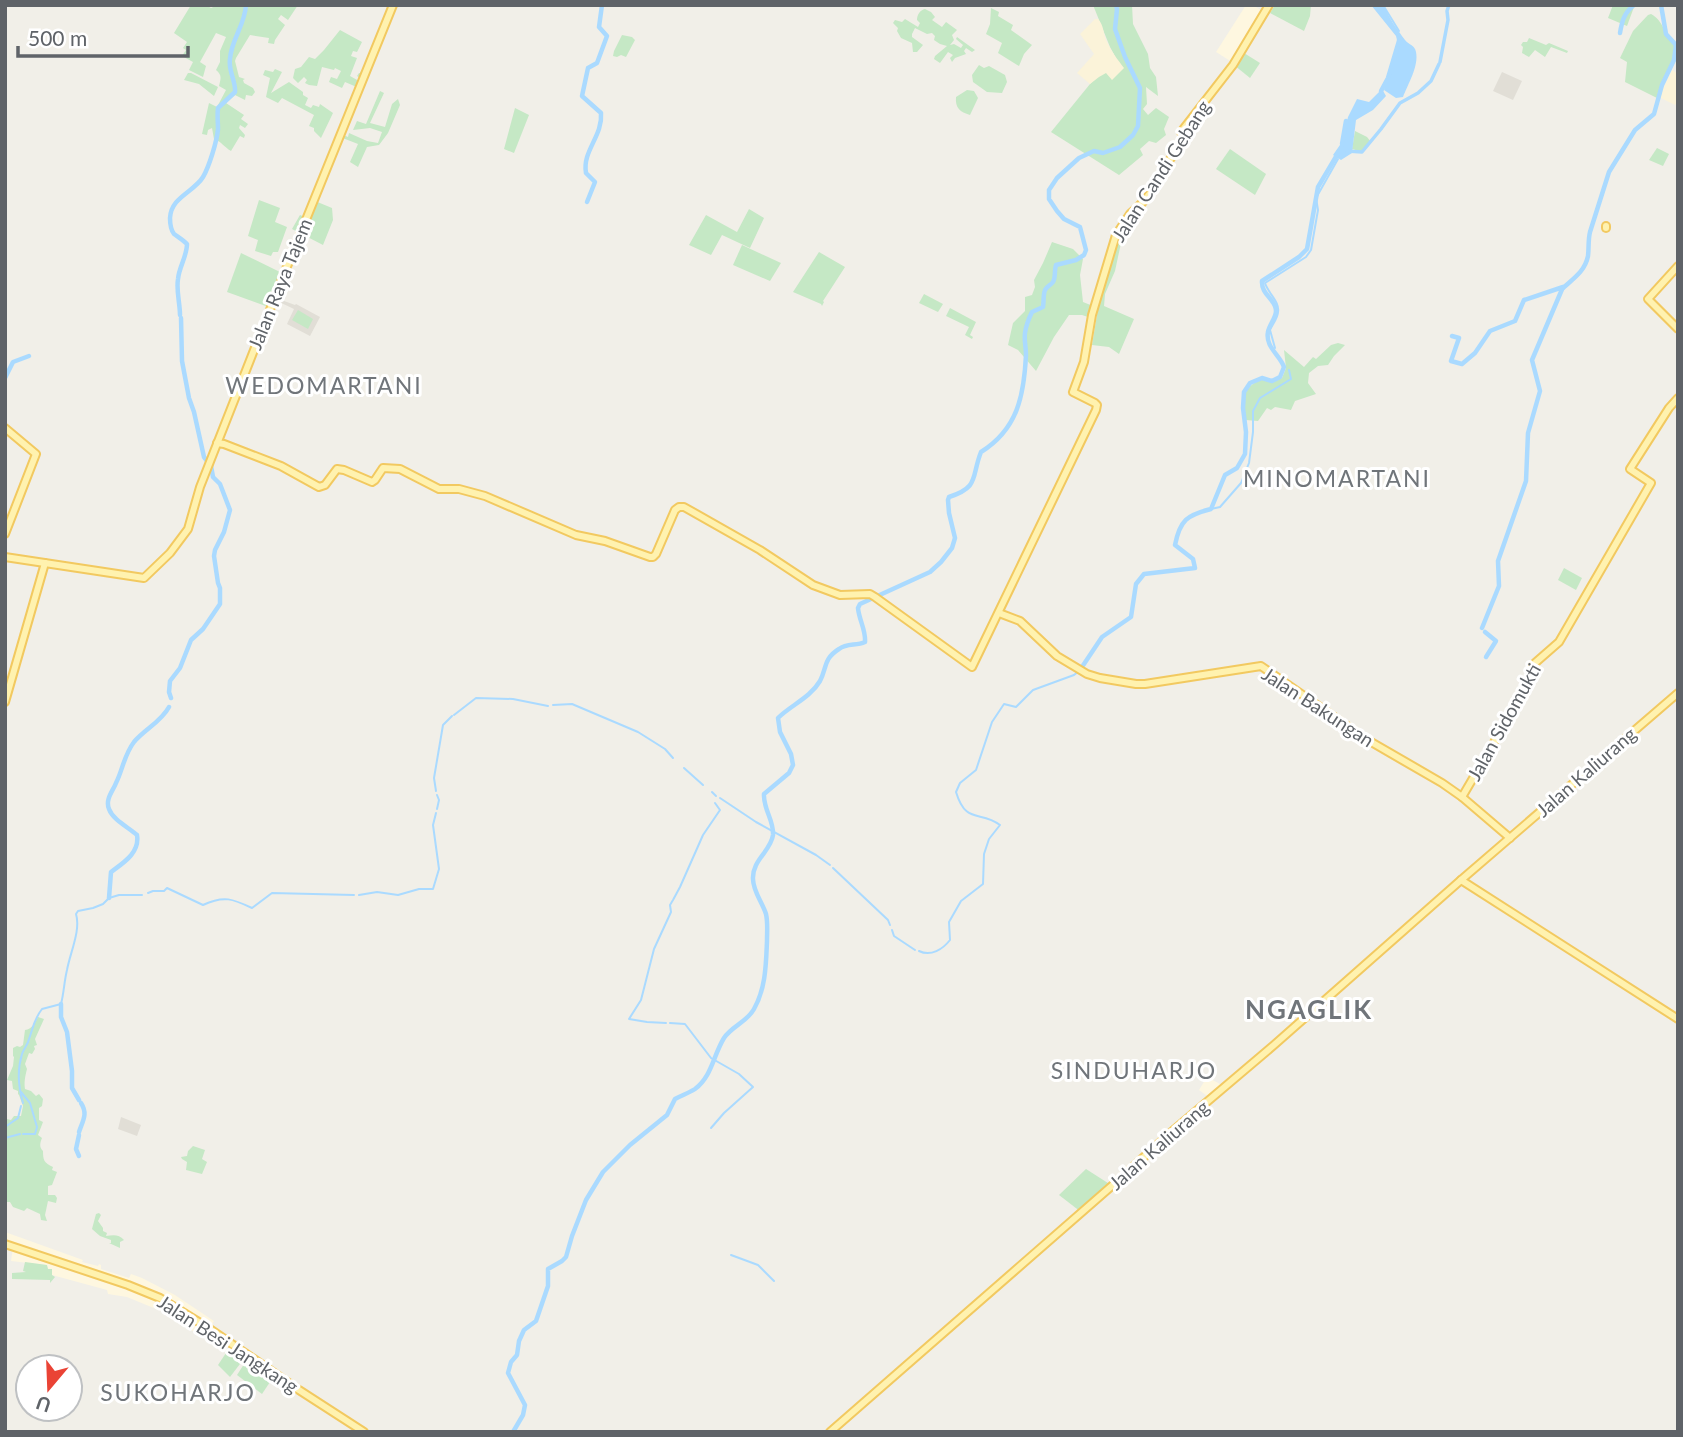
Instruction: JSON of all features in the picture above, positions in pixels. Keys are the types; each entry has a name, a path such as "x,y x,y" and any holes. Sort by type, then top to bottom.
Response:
{"main road":[{"name":"Jalan Raya Tajem","path":"5,557 145,578 185,534 296,243 393,5"},
{"name":"Jalan Candi Gebang","path":"999,613 1096,410 1095,403 1073,392 1086,355 1092,315 1114,239 1130,214 1154,189 1162,171 1186,135 1181,132 1233,65 1269,5"},
{"path":"1678,266 1648,299 1678,329"},
{"name":"Jalan Sidomukti","path":"1462,797 1516,705 1535,663 1559,642 1651,483 1630,469 1678,398"},
{"path":"5,428 36,454 5,534"},
{"path":"220,442 281,466 319,487 325,485 339,469 371,482 383,468 400,469 436,488 459,489 485,496 580,536 600,539 650,557 656,554 675,510 684,507 813,584 840,595 870,594 972,667 999,613"},
{"path":"5,702 45,563"},
{"name":"Jalan Bakungan","path":"999,613 1020,621 1056,656 1083,672 1100,678 1136,684 1261,666 1366,739 1442,783 1510,838"},
{"name":"Jalan Kaliurang","path":"830,1432 1226,1083 1678,693"},
{"path":"1461,880 1678,1019"},
{"name":"Jalan Besi Jangkang","path":"5,1244 160,1298 364,1432"}],"shaded area":[{"path":"1246,5 1253,5 1267,14 1235,64 1216,52"},
{"path":"1502,72 1522,81 1513,100 1493,91"},
{"path":"276,298 296,304 320,317 310,336 287,324 294,309 275,300"},
{"path":"1207,1077 1222,1085 1210,1098 1199,1090"},
{"path":"121,1117 141,1125 137,1136 118,1129"},
{"path":"5,1232 83,1260 82,1262 98,1266 99,1264 101,1269 129,1278 131,1274 142,1278 175,1295 214,1321 204,1338 161,1311 127,1297 108,1294 107,1290 52,1275 46,1265 11,1261 13,1247 9,1246 5,1254"}],"green space":[{"path":"191,5 206,5 211,8 218,5 298,5 288,20 281,15 278,19 285,25 274,44 268,43 269,38 250,35 236,58 239,77 245,79 244,83 255,92 252,96 246,95 245,100 235,95 226,103 244,115 241,119 248,124 245,128 240,125 244,138 240,136 231,151 214,139 212,128 207,135 202,134 209,103 217,107 226,90 219,86 220,77 216,70 226,37 216,33 200,62 206,66 203,77 189,70 193,62 182,56 187,42 174,33"},
{"path":"1093,5 1132,5 1133,24 1156,77 1158,96 1146,87 1147,104 1143,109 1148,115 1156,108 1169,117 1164,129 1166,135 1156,143 1149,141 1140,149 1143,155 1119,175 1051,132 1090,84 1116,58"},
{"path":"1275,5 1311,5 1304,31 1270,13"},
{"path":"1613,5 1634,7 1627,26 1608,18"},
{"path":"991,8 1013,25 1011,30 1032,45 1019,66 998,53 1002,43 986,34"},
{"path":"925,9 935,17 932,20 942,27 946,22 957,30 952,35 954,40 950,45 961,48 963,45 957,37 975,50 972,52 966,48 966,54 952,62 950,58 953,55 948,52 940,63 934,59 935,56 947,46 934,40 932,33 927,34 915,28 912,37 923,45 917,52 913,52 912,43 901,38 893,23 895,20 902,22 905,19 918,27 918,15"},
{"path":"1651,14 1676,45 1674,60 1657,98 1625,82 1627,62 1620,58 1633,31"},
{"path":"340,30 362,42 357,52 353,51 351,56 357,58 350,76 359,81 359,73 362,70 366,72 359,88 345,82 342,88 329,82 331,77 337,79 341,71 335,68 322,67 317,86 305,83 307,80 304,77 298,83 293,78 295,69 301,67 309,57 315,59"},
{"path":"622,35 635,40 626,57 613,56 614,51"},
{"path":"1529,38 1568,51 1567,53 1551,47 1545,57 1535,50 1529,57 1522,53 1521,45"},
{"path":"1244,53 1260,63 1250,78 1234,65"},
{"path":"979,65 984,68 989,66 1005,75 1007,82 1002,93 987,92 973,82 972,75"},
{"path":"275,69 282,72 271,93 289,82 308,98 305,105 311,108 313,105 319,107 320,104 333,113 321,138 314,128 309,126 314,115 282,98 278,103 266,97 270,78 263,75 265,70 273,72"},
{"path":"188,73 218,87 214,96 199,84 184,80"},
{"path":"967,90 974,91 978,98 970,115 956,104 956,97"},
{"path":"380,91 384,93 370,123 385,127 392,104 398,99 400,105 388,133 379,145 367,147 358,167 350,162 358,144 340,137 341,134 348,137 349,133 378,143 382,132 370,128 353,130 357,121 366,124"},
{"path":"515,108 529,115 514,153 504,149"},
{"path":"1355,131 1371,142 1363,152 1352,149"},
{"path":"1657,148 1669,154 1663,166 1649,160"},
{"path":"1230,149 1266,174 1255,195 1216,169"},
{"path":"259,200 280,208 275,222 287,227 278,252 273,252 271,256 255,251 258,240 248,236"},
{"path":"315,201 332,208 333,220 323,245 292,229 300,215 307,218"},
{"path":"749,209 764,218 750,248 722,235 711,255 689,245 706,215 737,232"},
{"path":"1131,215 1137,220 1121,243 1115,271 1105,294 1104,306 1134,319 1119,354 1109,347 1092,345 1101,291 1121,229"},
{"path":"1052,242 1073,249 1083,259 1080,275 1083,302 1093,306 1091,318 1069,315 1036,371 1018,350 1008,345 1013,323 1025,311 1025,297 1032,295 1034,280"},
{"path":"742,245 781,263 770,281 733,265"},
{"path":"819,252 845,267 822,306 793,292"},
{"path":"241,253 284,274 271,308 227,292"},
{"path":"924,294 943,304 938,312 919,303"},
{"path":"950,308 976,322 970,335 972,339 965,335 969,327 946,316"},
{"path":"298,310 313,319 308,329 292,320"},
{"path":"1331,345 1345,345 1328,365 1318,366 1309,373 1308,383 1316,394 1295,401 1291,410 1267,408 1258,421 1246,420 1244,400 1247,390 1262,379 1272,382 1282,378 1286,368 1284,350 1304,367 1313,357 1316,359"},
{"path":"1564,568 1582,578 1576,590 1558,580"},
{"path":"38,1017 44,1019 35,1039 37,1045 34,1046 32,1054 29,1053 25,1064 25,1089 36,1096 39,1094 43,1099 39,1108 39,1120 43,1122 38,1135 42,1138 40,1146 45,1161 57,1172 52,1185 48,1186 48,1195 55,1195 57,1198 56,1203 48,1201 45,1215 47,1221 41,1220 40,1214 27,1208 24,1211 13,1207 10,1202 5,1202 5,1122 14,1116 21,1116 23,1106 18,1091 13,1089 12,1081 7,1080 13,1066 13,1048 23,1045 25,1030 31,1027"},
{"path":"193,1146 205,1150 202,1159 207,1162 202,1174 186,1170 187,1162 181,1157 187,1156"},
{"path":"1086,1169 1111,1185 1081,1212 1059,1195"},
{"path":"96,1214 101,1215 98,1221 107,1233 106,1236 118,1236 124,1240 120,1242 120,1248 92,1229"},
{"path":"25,1262 47,1265 55,1277 50,1283 50,1280 12,1279 12,1273 26,1272 23,1271"},
{"path":"228,1350 243,1360 230,1377 218,1365"},
{"path":"246,1361 272,1379 262,1394 237,1375"}],"sand":[{"path":"1095,19 1100,21 1109,45 1124,68 1112,80 1106,73 1090,84 1077,73 1094,54 1080,34"},
{"path":"1672,70 1678,74 1678,101 1675,105 1659,97"}],"water":[{"path":"1371,5 1384,5 1396,28 1415,50 1415,69 1403,97 1396,98 1384,90 1396,56 1397,42 1396,36"},
{"path":"1382,89 1386,96 1373,110 1356,120 1352,153 1341,160 1333,155 1342,142 1348,117 1357,99 1369,102"}],"waterway":[{"path":"180,315 178,284 187,244 173,232 171,211 203,177 210,161 218,129 218,108 235,92 230,59 246,5"},
{"path":"587,202 595,182 586,173 587,158 599,129 601,113 582,96 588,68 597,63 607,36 599,27 602,5"},
{"path":"513,1432 523,1415 525,1405 508,1373 511,1362 517,1355 524,1330 536,1321 548,1286 548,1269 566,1257 586,1200 603,1172 630,1145 667,1115 675,1099 701,1084 724,1038 751,1013 761,993 765,975 767,924 766,914 754,888 753,872 773,835 764,794 789,773 793,765 791,754 780,732 778,718 816,687 834,653 842,647 865,642 858,608 860,604 930,572 952,548 955,538 949,513 949,497 970,485 981,452 1003,433 1017,410 1025,370 1025,333 1031,314 1043,307 1044,292 1054,280 1056,265 1084,255 1086,250 1080,227 1064,219 1057,211 1049,199 1049,190 1057,178 1079,158 1094,151 1103,153 1120,147 1138,126 1140,88 1115,29 1116,5"},
{"path":"1383,5 1399,31"},
{"path":"1440,62 1449,5"},
{"path":"1620,33 1624,18 1634,5"},
{"path":"1563,288 1578,274 1588,256 1590,232 1609,172 1635,130 1654,114 1662,85 1674,60 1676,45 1666,34 1661,5"},
{"path":"1381,91 1388,78 1399,41"},
{"path":"1347,151 1362,152 1400,103 1418,93 1431,81 1439,64"},
{"path":"1342,144 1346,121"},
{"path":"1080,670 1102,637 1131,617 1136,584 1144,574 1195,568 1193,559 1175,545 1179,530 1190,516 1211,509 1225,475 1237,468 1245,454 1244,392 1250,383 1262,378 1272,381 1280,377 1284,367 1269,342 1268,332 1276,311 1274,303 1262,286 1262,281 1307,249 1318,187 1337,155"},
{"path":"1275,348 1270,330 1277,317 1278,308 1265,283 1306,257 1311,250 1318,210 1316,198 1338,159"},
{"path":"1452,336 1459,338 1451,361 1462,364 1475,353 1490,331 1515,321 1524,300 1563,287 1532,360 1540,391 1528,433 1526,481 1498,561 1499,586 1482,628"},
{"path":"171,698 170,681 180,668 191,640 203,629 220,604 214,556 230,510 220,484 213,477 211,466 204,457 182,361 181,318"},
{"path":"5,378 13,362 29,356"},
{"path":"1211,509 1220,507 1241,483 1249,463 1253,411 1260,398 1291,379 1289,370"},
{"path":"1485,632 1496,641 1486,657"},
{"path":"919,951 932,953 950,940 949,922 961,901 983,884 984,854 989,839 1000,825 969,813 964,809 956,792 960,783 976,770 992,722 1004,704 1016,707 1033,690 1079,671"},
{"path":"454,715 476,698 513,699 548,706"},
{"path":"553,705 572,704 638,732 665,749 673,758"},
{"path":"109,898 111,872 130,857 137,841 137,835 111,813 109,798 131,747 169,707"},
{"path":"436,791 434,778 443,725 452,716"},
{"path":"684,768 703,785"},
{"path":"712,792 716,796"},
{"path":"437,795 437,809"},
{"path":"720,798 830,865"},
{"path":"666,1023 629,1019 641,1000 654,949 671,912 670,905 703,835 720,810 715,803"},
{"path":"359,895 377,892 398,895 419,889 433,889 439,869 433,825 436,813"},
{"path":"833,868 888,920 890,925"},
{"path":"148,893 164,891 167,888 203,905 228,899 252,908 272,893 354,895"},
{"path":"23,1103 19,1078 22,1054 42,1009 61,1004 76,934 76,914 119,895 142,895"},
{"path":"892,930 894,936 915,950"},
{"path":"61,1004 61,1017 67,1032 72,1088 79,1100"},
{"path":"670,1023 685,1024 711,1058 739,1074 753,1087 711,1128"},
{"path":"21,1092 30,1103 37,1127 35,1134 23,1134"},
{"path":"79,1132 84,1114 81,1103"},
{"path":"5,1127 18,1118 21,1106"},
{"path":"5,1138 20,1134"},
{"path":"79,1135 76,1149 79,1156"},
{"path":"731,1255 758,1265 774,1281"}],"district":[{"name":"WEDOMARTANI","path":"324,386"},
{"name":"MINOMARTANI","path":"1337,479"},
{"name":"NGAGLIK","path":"1309,1010"},
{"name":"SINDUHARJO","path":"1134,1071"},
{"name":"SUKOHARJO","path":"178,1393"}]}
